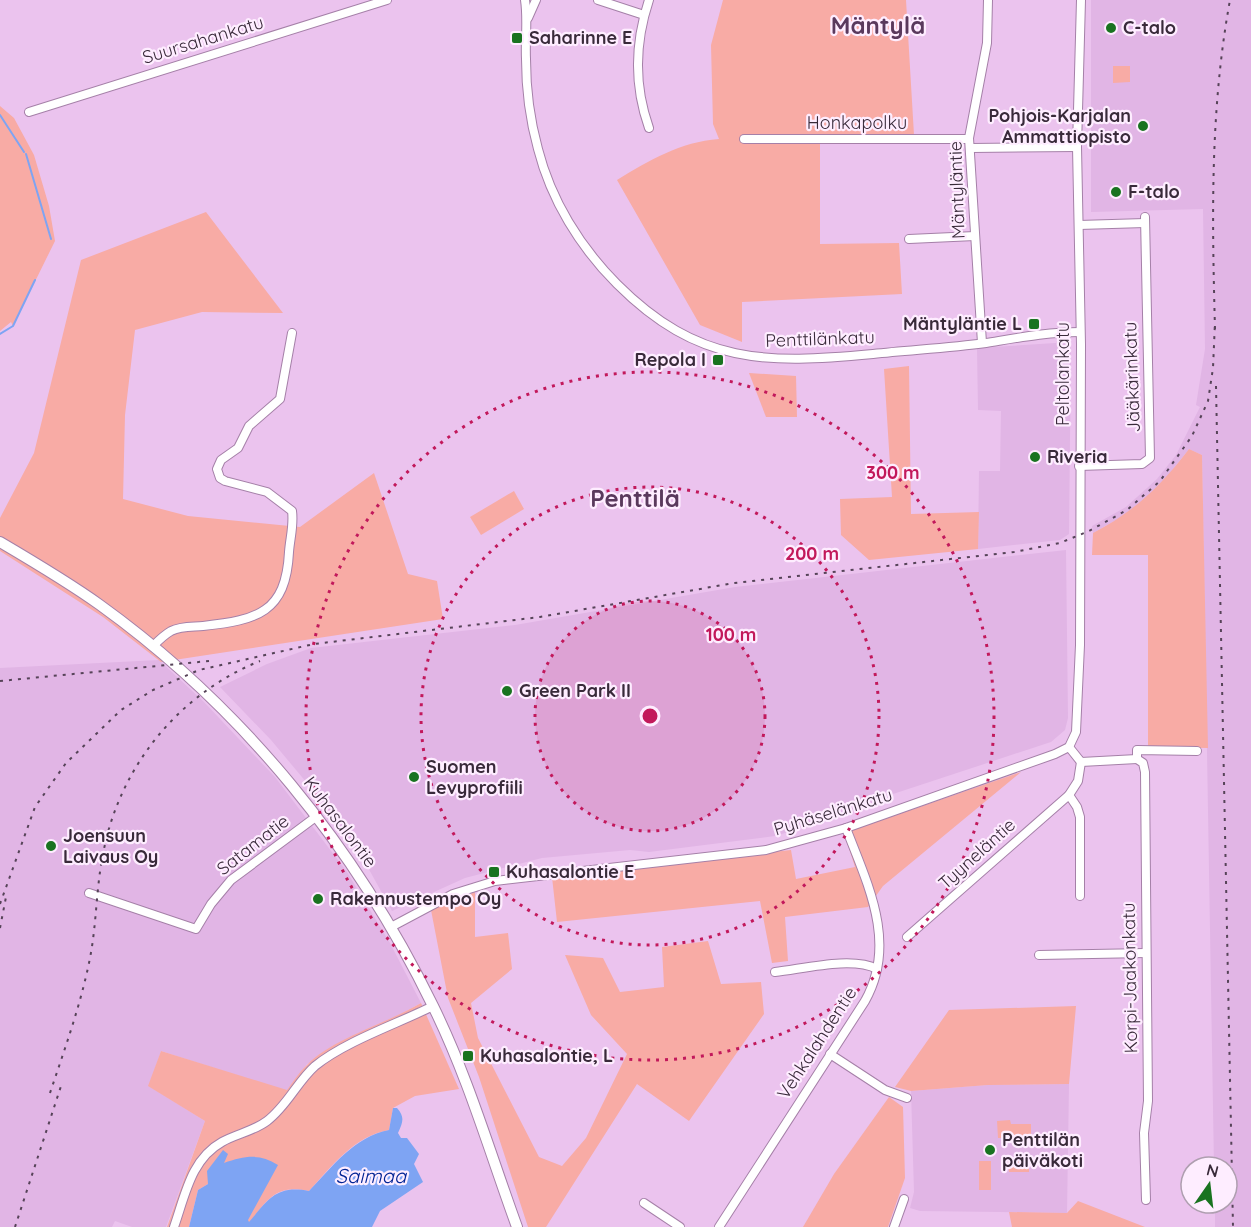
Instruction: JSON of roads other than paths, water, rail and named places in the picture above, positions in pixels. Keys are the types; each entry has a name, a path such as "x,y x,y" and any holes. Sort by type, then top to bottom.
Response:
{"main road":[{"name":"Kuhasalontie","path":"0,542 99,604 153,646 233,719 317,816 352,864 391,927 433,1006 467,1087 516,1227"}],"street":[{"name":"Suursahankatu","path":"29,112 387,0"},
{"name":"Penttilänkatu","path":"525,0 529,107 537,148 550,184 570,224 594,260 634,300 663,323 708,346 764,359 800,360 982,343 1027,335 1080,332"},
{"path":"526,21 536,0"},
{"path":"598,0 644,15"},
{"path":"649,0 639,41 637,65 649,128"},
{"name":"Mäntyläntie","path":"982,343 970,144 987,43 988,0"},
{"name":"Peltolankatu","path":"1069,747 1077,732 1080,645 1080,332 1077,147 1081,0"},
{"name":"Honkapolku","path":"744,140 1077,147"},
{"name":"Jääkärinkatu","path":"1078,225 1145,220 1149,458 1142,464 1079,466"},
{"path":"909,239 975,236"},
{"path":"153,646 171,631 180,628 219,624 254,615 271,607 284,589 288,569 292,511 267,492 225,481 220,478 217,469 221,460 238,448 249,426 280,399 292,333"},
{"path":"1069,747 1081,762 1078,781 1069,795 1077,807 1080,818 1080,896"},
{"name":"Pyhäselänkatu","path":"391,927 453,894 495,881 766,850 846,828 1069,747"},
{"path":"1081,762 1137,759 1137,750 1197,751"},
{"name":"Korpi-Jaakonkatu","path":"1137,759 1143,763 1145,772 1148,1101 1144,1133 1146,1200"},
{"name":"Tyyneläntie","path":"907,937 1069,795"},
{"name":"Satamatie","path":"89,893 196,929 211,904 231,880 317,816"},
{"name":"Vehkalahdentie","path":"719,1227 870,992 878,969 880,948 878,918 846,828"},
{"path":"1039,955 1146,953"},
{"path":"775,972 845,964 868,964 878,969"},
{"path":"174,1227 190,1179 207,1151 267,1121 284,1105 313,1068 329,1056 433,1006"},
{"path":"831,1054 885,1090 907,1098"},
{"path":"894,1227 904,1199"},
{"path":"644,1203 680,1227"}],"water":[{"name":"Saimaa","path":"393,1108 400,1111 402,1117 398,1133 401,1138 407,1138 419,1154 414,1164 423,1182 380,1211 372,1227 189,1227 198,1190 208,1184 207,1171 223,1150 228,1154 224,1163 258,1157 278,1165 249,1222 274,1196 289,1190 309,1191 355,1146 365,1139 389,1130"}],"waterway":[{"path":"0,115 24,152"},
{"path":"26,154 51,239"},
{"path":"0,334 13,326 35,280"}],"railway":[{"path":"1215,329 1214,164 1219,82 1230,0"},
{"path":"0,904 35,807 66,763 121,710 153,690 199,670 314,644 540,617 734,583 1014,552 1060,543 1089,531 1127,510 1160,481 1192,436 1208,401 1213,368 1215,322"},
{"path":"1216,386 1233,1227"},
{"path":"0,681 209,661"},
{"path":"50,1093 86,975 104,849 112,818 124,789 158,736 180,712 204,692 260,661"},
{"path":"0,928 6,897"},
{"path":"15,1227 62,1083"}],"place":[{"name":"C-talo","path":"1111,28"},
{"name":"Saharinne E","path":"517,38"},
{"name":"Pohjois-Karjalan Ammattiopisto","path":"1143,126"},
{"name":"F-talo","path":"1116,192"},
{"name":"Mäntyläntie L","path":"1034,324"},
{"name":"Repola I","path":"718,360"},
{"name":"Riveria","path":"1035,457"},
{"name":"Green Park II","path":"507,691"},
{"name":"Suomen Levyprofiili","path":"414,777"},
{"name":"Joensuun Laivaus Oy","path":"51,846"},
{"name":"Kuhasalontie E","path":"494,872"},
{"name":"Rakennustempo Oy","path":"318,899"},
{"name":"Kuhasalontie, L","path":"468,1056"},
{"name":"Penttilän päiväkoti","path":"990,1150"}],"district":[{"name":"Mäntylä","path":"878,26"},
{"name":"Penttilä","path":"635,499"}]}
